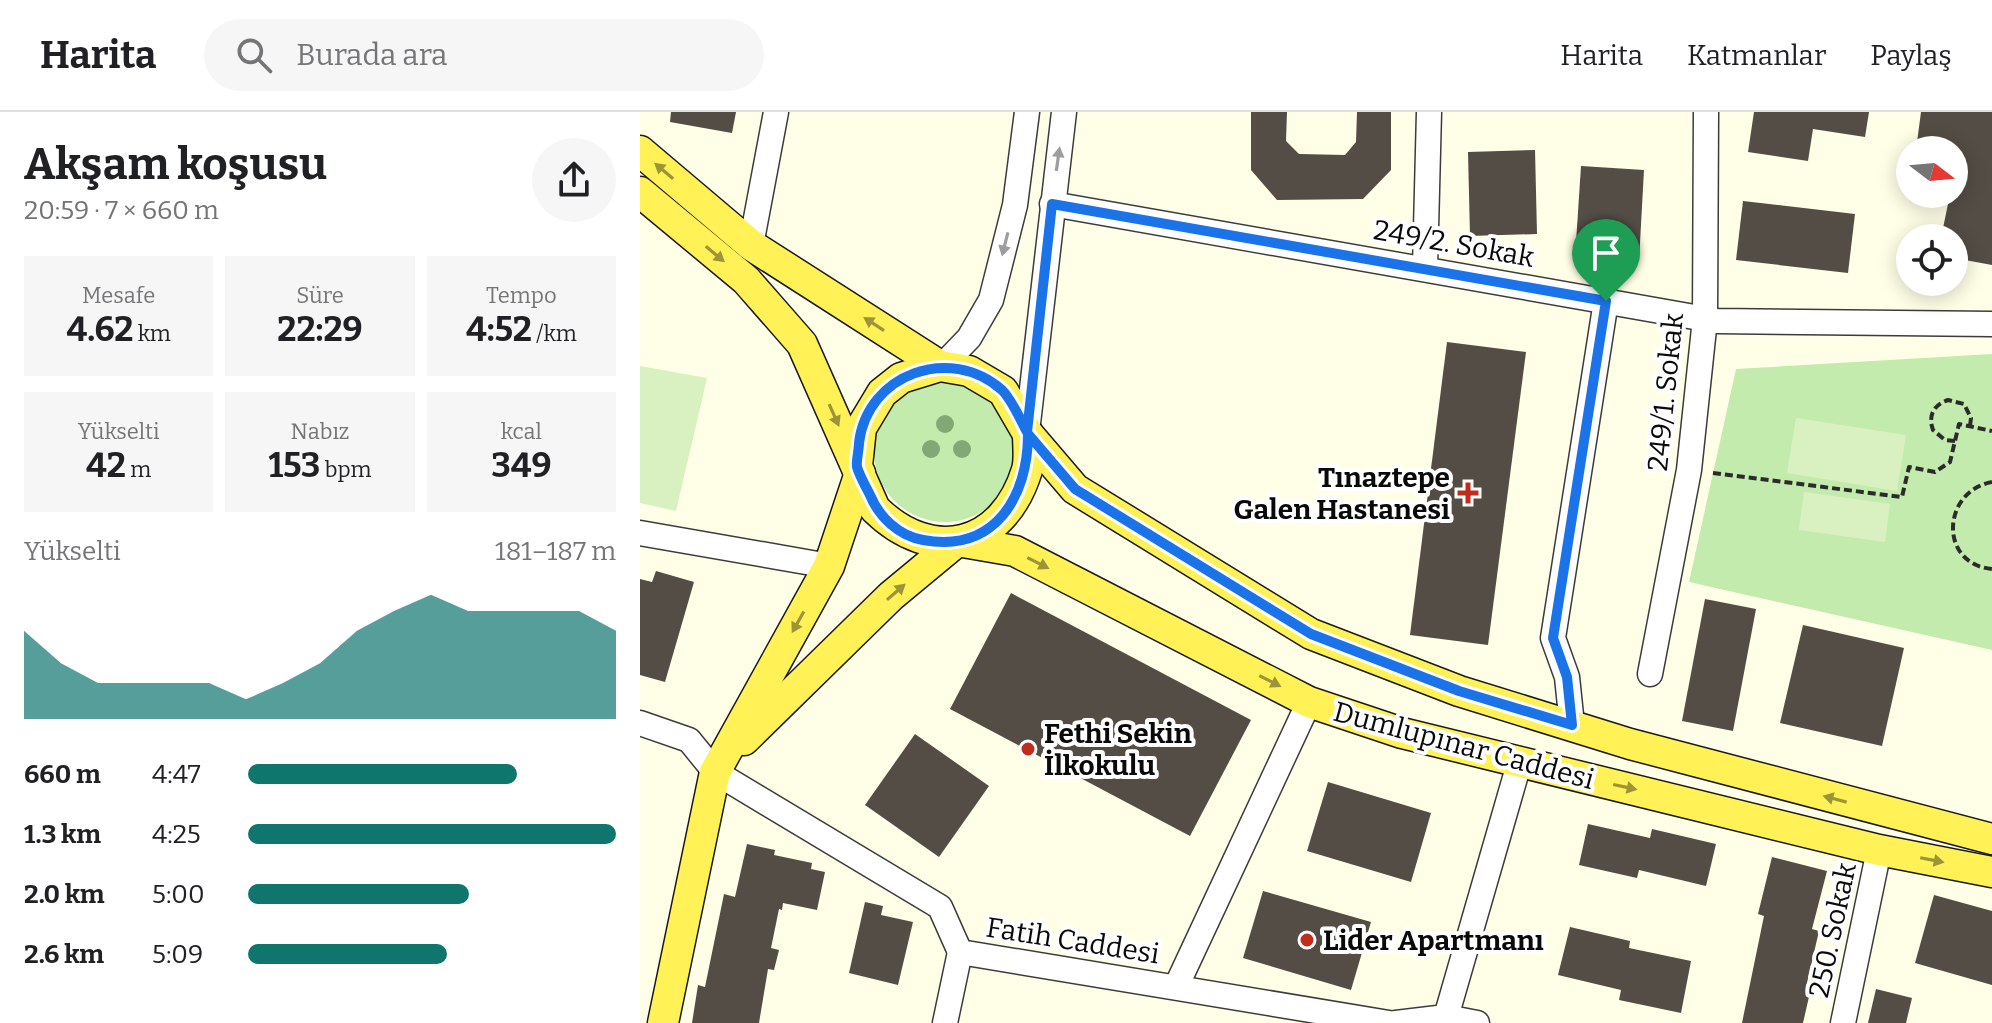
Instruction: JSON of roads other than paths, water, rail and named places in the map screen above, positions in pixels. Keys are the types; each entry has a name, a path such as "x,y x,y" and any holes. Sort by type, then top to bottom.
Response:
{"main road":[{"path":"640,151 751,245 941,366 969,371 1003,391 1028,433 1028,467 1014,501 991,526 959,543 891,596 717,768"},
{"path":"640,192 746,280 802,344 875,509 894,527 916,539 959,543"},
{"path":"663,1023 717,768 829,566 859,470 861,428 882,393 901,378 941,366"},
{"name":"Dumlupınar Caddesi","path":"1028,433 1075,489 1311,634 1459,691 1572,725 1992,839"},
{"name":"Dumlupınar Caddesi","path":"959,543 1015,551 1309,702 1402,733 1519,764 1719,808 1879,850 1992,872"}],"street":[{"path":"751,245 776,112"},
{"path":"941,366 969,338 991,300 1015,205 1027,112"},
{"path":"1028,433 1064,112"},
{"path":"1425,268 1429,112"},
{"name":"249/1. Sokak","path":"1650,674 1689,470 1705,319 1706,112"},
{"name":"249/2. Sokak","path":"1052,204 1705,319 1992,324"},
{"path":"1572,725 1567,677 1553,638 1606,301"},
{"path":"640,533 829,566"},
{"path":"1176,987 1309,702"},
{"name":"Fatih Caddesi","path":"640,723 689,740 717,768 940,907 960,952 1389,1023"},
{"path":"1446,1017 1519,764"},
{"name":"250. Sokak","path":"1843,1023 1879,850"},
{"path":"945,1023 960,952"},
{"path":"1396,1023 1446,1017 1477,1023"}],"place":[{"name":"Tınaztepe Galen Hastanesi","path":"1468,493"},
{"name":"Fethi Sekin İlkokulu","path":"1028,749"},
{"name":"Lider Apartmanı","path":"1307,940"}]}
